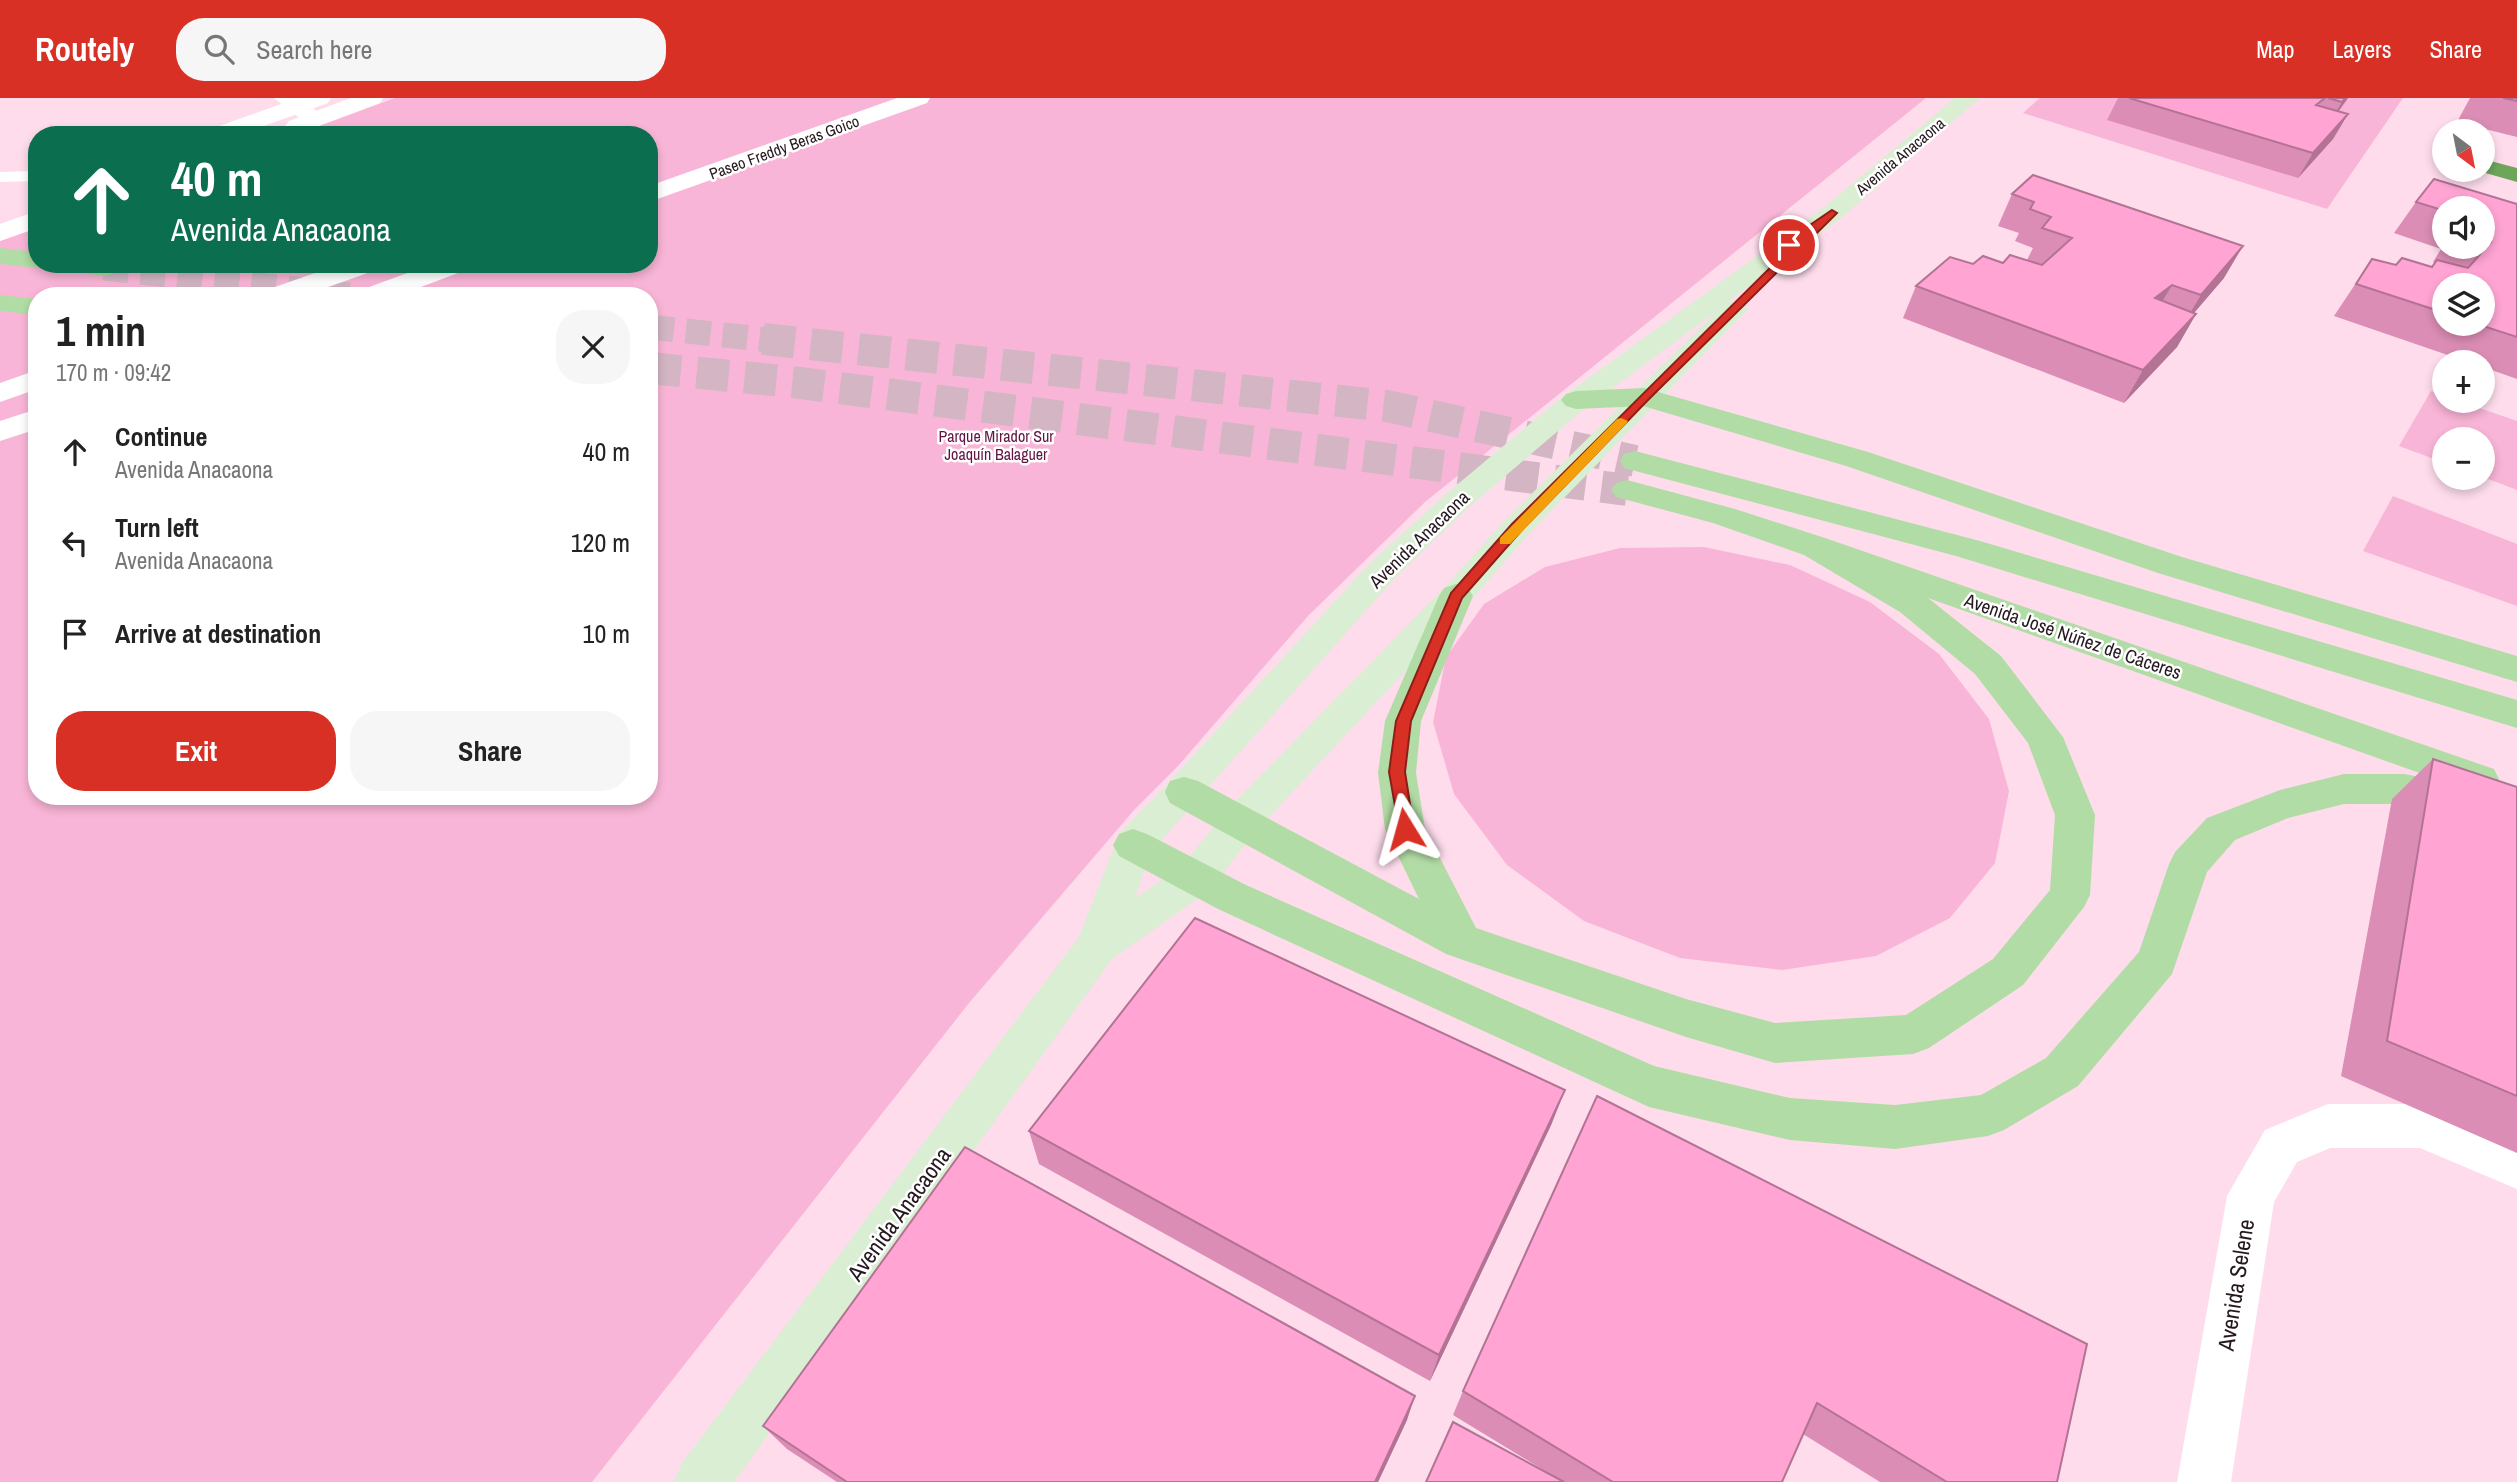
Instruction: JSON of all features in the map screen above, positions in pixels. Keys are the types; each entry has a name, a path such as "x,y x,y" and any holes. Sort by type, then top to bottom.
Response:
{"main road":[{"name":"Avenida Anacaona","path":"701,1482 1097,946 1133,845 1382,571 1457,501 1572,403 1832,213 1969,98"},
{"name":"Avenida Anacaona","path":"1097,946 1196,878 1241,821 1456,596 1516,527 1832,213"},
{"path":"0,256 28,259"},
{"path":"0,303 28,306"},
{"path":"1572,403 1644,397 1857,459 2170,565 2517,669"},
{"name":"Avenida José Núñez de Cáceres","path":"2517,714 2057,576 1737,485 1631,475 1724,516 2517,792"},
{"path":"1184,792 1461,941 1686,1018 1775,1043 1913,1034 2008,972 2070,895 2075,815 2044,737 1988,665 1912,604 1816,547"},
{"path":"1456,596 1403,721 1397,772 1405,829 1461,941"},
{"path":"1133,845 1232,897 1649,1086 1790,1119 1895,1126 1988,1115 2062,1072 2157,961 2189,864 2221,830 2280,804 2344,789 2404,789 2476,802 2517,817"}],"street":[{"path":"242,126 304,105 372,98"},
{"name":"Paseo Freddy Beras Goico","path":"658,192 919,98"},
{"path":"282,126 304,105"},
{"path":"0,211 28,201"},
{"path":"0,233 28,222"},
{"path":"302,287 341,273"},
{"path":"396,287 434,273"},
{"path":"0,393 28,382"},
{"path":"0,432 28,421"},
{"name":"Avenida Selene","path":"2204,1482 2251,1196 2280,1146 2328,1126 2422,1126 2517,1167"}],"lane":[{"path":"0,177 28,176"}],"green space":[{"name":"Parque Mirador Sur Joaquín Balaguer","path":"395,98 1926,98 1425,502 1308,616 1178,766 1135,809 969,1003 592,1482 0,1482 0,241 28,231 28,273 658,273 658,126 319,126"},
{"path":"2040,98 2403,98 2327,209 2023,113"},
{"path":"2431,391 2432,413 2494,413 2517,421 2517,490 2495,482 2495,427 2432,427 2432,458 2399,446"},
{"path":"2393,496 2517,544 2517,606 2363,551"},
{"path":"1704,547 1790,565 1870,602 1939,654 1989,719 2009,791 1995,863 1950,918 1876,956 1782,970 1680,958 1584,921 1507,865 1454,794 1433,722 1446,657 1484,604 1545,567 1620,548"}],"shaded area":[{"path":"2496,162 2517,168 2517,182 2496,176"}],"building":[{"path":"2129,98 2325,98 2316,105 2348,114 2313,153"},
{"path":"2328,98 2345,98 2342,102"},
{"path":"2033,175 2243,246 2201,295 2172,285 2155,298 2196,314 2143,370 1916,286 1950,257 1973,264 1983,256 2003,263 2010,255 2042,265 2072,238 2042,228 2051,217 2030,209 2034,202 2012,194"},
{"path":"2432,182 2444,182 2490,196 2432,196 2432,207 2416,202"},
{"path":"2495,197 2517,204 2517,337 2495,330 2495,273 2432,273 2432,309 2356,284 2372,259 2396,265 2402,258 2432,267 2437,260 2468,268 2476,259 2495,259"},
{"path":"2433,759 2517,787 2517,1096 2387,1041"},
{"path":"1195,918 1565,1090 1439,1355 1029,1131"},
{"path":"1597,1096 2087,1344 2057,1482 1947,1482 1817,1403 1782,1482 1613,1482 1463,1391"},
{"path":"965,1147 1415,1396 1375,1482 847,1482 763,1426"},
{"path":"1453,1422 1564,1482 1426,1482"}],"tunnel":[{"path":"150,273 277,287"},
{"path":"658,328 780,341"},
{"path":"763,339 1387,406 1635,461"},
{"path":"658,369 793,382 1627,490"}],"slow traffic":[{"path":"1505,541 1621,421"}],"route":[{"path":"1405,829 1397,772 1403,721 1456,596 1516,527 1832,213 1789,245"}]}
